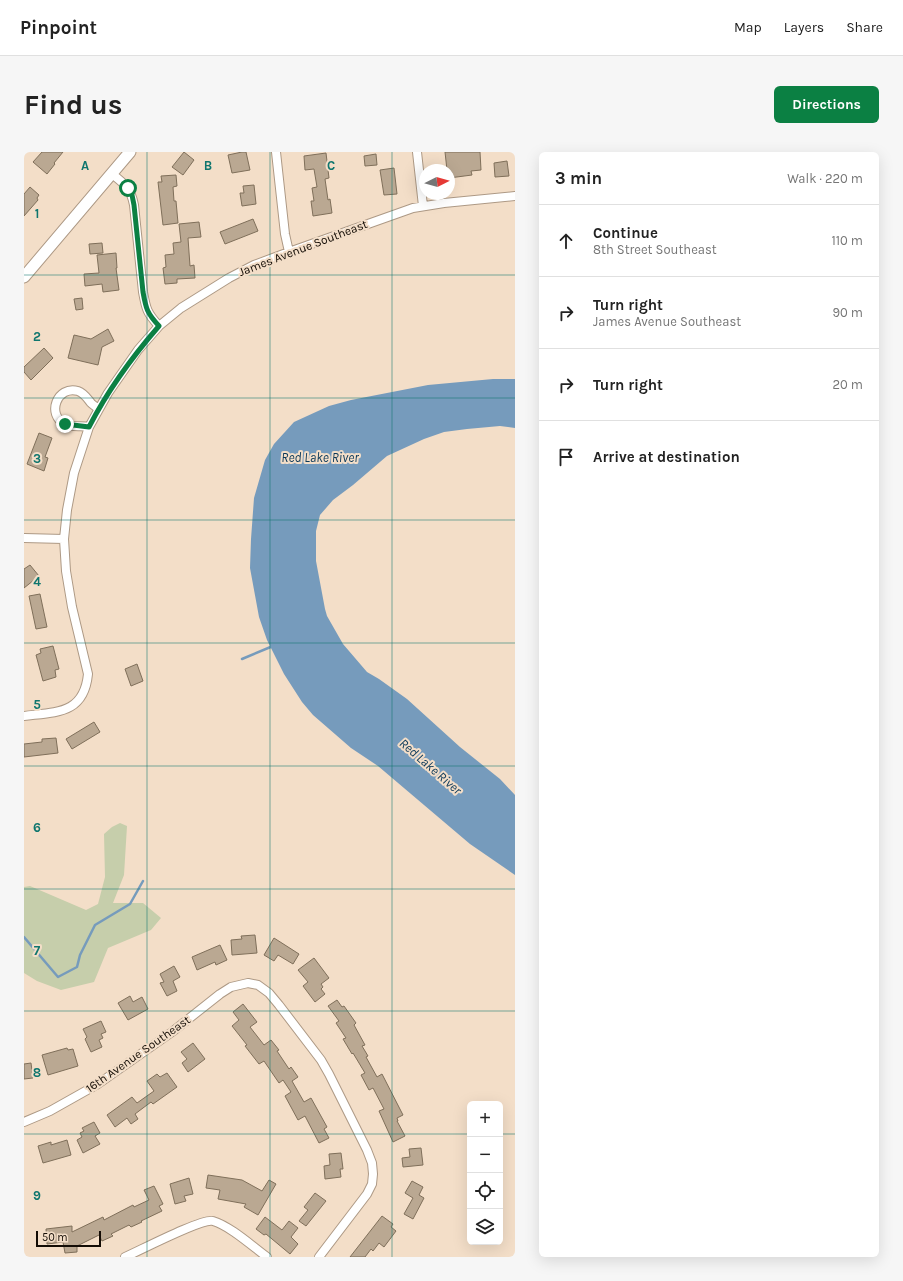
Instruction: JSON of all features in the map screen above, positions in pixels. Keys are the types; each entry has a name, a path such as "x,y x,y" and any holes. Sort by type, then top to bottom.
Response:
{"street":[{"path":"24,277 130,152"},
{"path":"276,152 285,234 290,252"},
{"path":"417,152 423,206"},
{"path":"112,174 123,183 132,195 143,292 150,316 159,326"},
{"name":"James Avenue Southeast","path":"24,716 59,712 68,708 79,699 87,684 88,674 72,607 66,571 64,539 67,510 74,473 89,427 108,393 138,350 159,326 181,308 229,278 254,265 399,212 423,206 515,196"},
{"path":"89,427 71,426 60,421 55,411 57,399 71,390 77,391 82,393 91,404 99,409"},
{"path":"24,538 64,539"},
{"name":"16th Avenue Southeast","path":"24,1122 50,1111 98,1084 172,1032 231,987 248,983 258,985 269,993 321,1060 338,1089 372,1163 372,1184 368,1194 319,1257"},
{"path":"125,1257 198,1223 212,1220 227,1228 267,1257"}],"green space":[{"path":"120,823 127,826 124,875 113,903 143,903 161,918 151,930 108,948 94,982 61,990 37,981 24,973 24,887 30,886 86,910 98,904 105,877 104,834 112,827"}],"water":[{"name":"Red Lake River","path":"493,379 515,379 515,428 500,426 444,432 424,439 387,456 333,500 320,515 316,531 316,561 327,616 343,644 367,672 407,699 460,747 500,779 515,795 515,875 470,844 378,766 351,748 313,715 302,702 284,674 267,640 259,617 250,568 254,498 265,460 274,444 294,422 329,406 351,400 428,385"}],"building":[{"path":"42,152 63,152 47,174 33,162"},
{"path":"184,152 194,160 183,175 172,167"},
{"path":"246,152 250,170 232,173 228,155"},
{"path":"445,152 480,152 481,170 471,171 472,175 455,177 455,164 446,164"},
{"path":"326,153 329,178 325,179 328,200 330,199 332,213 313,216 311,201 314,201 312,188 317,187 314,169 305,170 304,156"},
{"path":"376,154 377,165 365,166 364,156"},
{"path":"507,161 509,176 495,177 494,163"},
{"path":"394,168 397,194 384,195 380,170"},
{"path":"176,175 177,186 173,187 178,223 163,225 158,182 162,182 161,176"},
{"path":"254,185 256,204 242,206 240,193 244,193 243,186"},
{"path":"30,187 39,195 37,198 38,200 24,216 24,194"},
{"path":"253,219 258,231 225,244 220,232"},
{"path":"199,222 201,237 188,238 190,266 194,265 195,278 177,279 177,283 165,284 163,268 166,267 165,255 174,254 173,243 181,242 179,224"},
{"path":"102,243 103,253 90,254 89,244"},
{"path":"116,253 116,268 119,290 103,292 102,284 85,286 84,274 99,273 97,255"},
{"path":"82,298 83,309 76,310 74,299"},
{"path":"108,329 114,341 102,347 98,365 68,358 74,335 91,339"},
{"path":"44,348 53,358 31,380 24,372 24,367"},
{"path":"39,433 52,438 45,457 48,458 44,471 27,464"},
{"path":"30,565 39,576 24,588 24,569"},
{"path":"40,594 47,627 36,629 29,596"},
{"path":"53,646 59,669 55,670 56,677 43,681 36,655 41,653 40,649"},
{"path":"137,664 143,681 131,686 125,669"},
{"path":"94,722 100,732 72,749 66,739"},
{"path":"56,738 58,753 24,757 24,744 42,742 42,739"},
{"path":"255,935 257,953 232,955 231,940 242,939 241,936"},
{"path":"274,938 299,954 293,964 278,955 274,961 264,955"},
{"path":"220,945 227,960 216,965 215,962 197,970 192,957"},
{"path":"314,958 329,978 321,984 323,987 321,989 325,994 315,1002 303,986 308,982 298,970"},
{"path":"174,966 180,977 173,981 177,991 167,996 160,983 164,982 160,974"},
{"path":"130,996 133,1002 142,997 148,1009 128,1020 118,1003"},
{"path":"337,1000 342,1007 344,1006 356,1023 354,1025 365,1045 362,1046 368,1056 366,1057 377,1077 382,1074 403,1115 397,1118 397,1121 405,1136 393,1142 379,1111 384,1109 373,1088 369,1090 361,1075 365,1073 343,1039 346,1038 336,1023 339,1021 328,1006"},
{"path":"243,1004 257,1022 250,1027 264,1045 271,1040 279,1050 277,1051 289,1069 291,1067 298,1077 292,1081 304,1102 311,1098 327,1127 324,1129 329,1138 319,1143 305,1116 298,1120 285,1096 291,1092 283,1080 279,1083 264,1061 259,1064 245,1046 247,1045 232,1026 239,1020 233,1012"},
{"path":"101,1021 106,1032 101,1034 103,1038 99,1040 102,1047 91,1052 85,1039 87,1037 83,1029"},
{"path":"193,1043 205,1059 188,1072 182,1063 187,1059 181,1052"},
{"path":"67,1048 68,1050 73,1049 78,1066 48,1075 42,1055"},
{"path":"31,1063 33,1078 24,1079 24,1064"},
{"path":"167,1073 177,1087 153,1104 151,1102 135,1114 138,1119 131,1124 127,1118 115,1127 107,1115 132,1097 137,1103 154,1091 147,1081 157,1074 160,1077"},
{"path":"94,1122 100,1133 95,1136 100,1144 83,1153 77,1140 82,1137 80,1133 84,1131 82,1128"},
{"path":"67,1140 71,1155 43,1163 38,1146 51,1142 51,1145"},
{"path":"421,1148 423,1165 403,1167 402,1158 410,1157 409,1149"},
{"path":"341,1153 343,1169 340,1169 341,1177 325,1179 324,1166 330,1165 329,1154"},
{"path":"208,1175 242,1180 262,1191 269,1180 276,1184 258,1215 244,1207 246,1204 218,1199 220,1190 206,1188"},
{"path":"189,1178 193,1194 184,1196 186,1201 175,1204 170,1184"},
{"path":"412,1181 423,1187 419,1195 424,1198 413,1219 404,1214 413,1198 405,1193"},
{"path":"154,1186 163,1204 159,1206 162,1211 141,1221 142,1222 131,1227 129,1225 111,1234 113,1236 102,1241 99,1235 77,1246 77,1252 65,1253 63,1242 47,1244 46,1229 72,1226 72,1232 103,1217 104,1220 133,1205 134,1207 149,1200 144,1190"},
{"path":"315,1193 326,1201 306,1226 299,1221 308,1210 304,1207"},
{"path":"382,1216 393,1224 391,1227 396,1231 384,1247 379,1243 373,1251 371,1249 365,1257 350,1257"},
{"path":"265,1217 282,1230 289,1221 298,1228 291,1237 298,1244 290,1254 266,1234 264,1235 256,1229"}],"waterway":[{"path":"242,659 273,646"},
{"path":"24,937 58,977 77,967 80,955 95,925 130,904 143,881"}],"route":[{"path":"65,424 71,426 77,425 89,427 108,393 138,350 159,326 150,316 146,306 143,292 134,205 132,195 128,188"}]}
